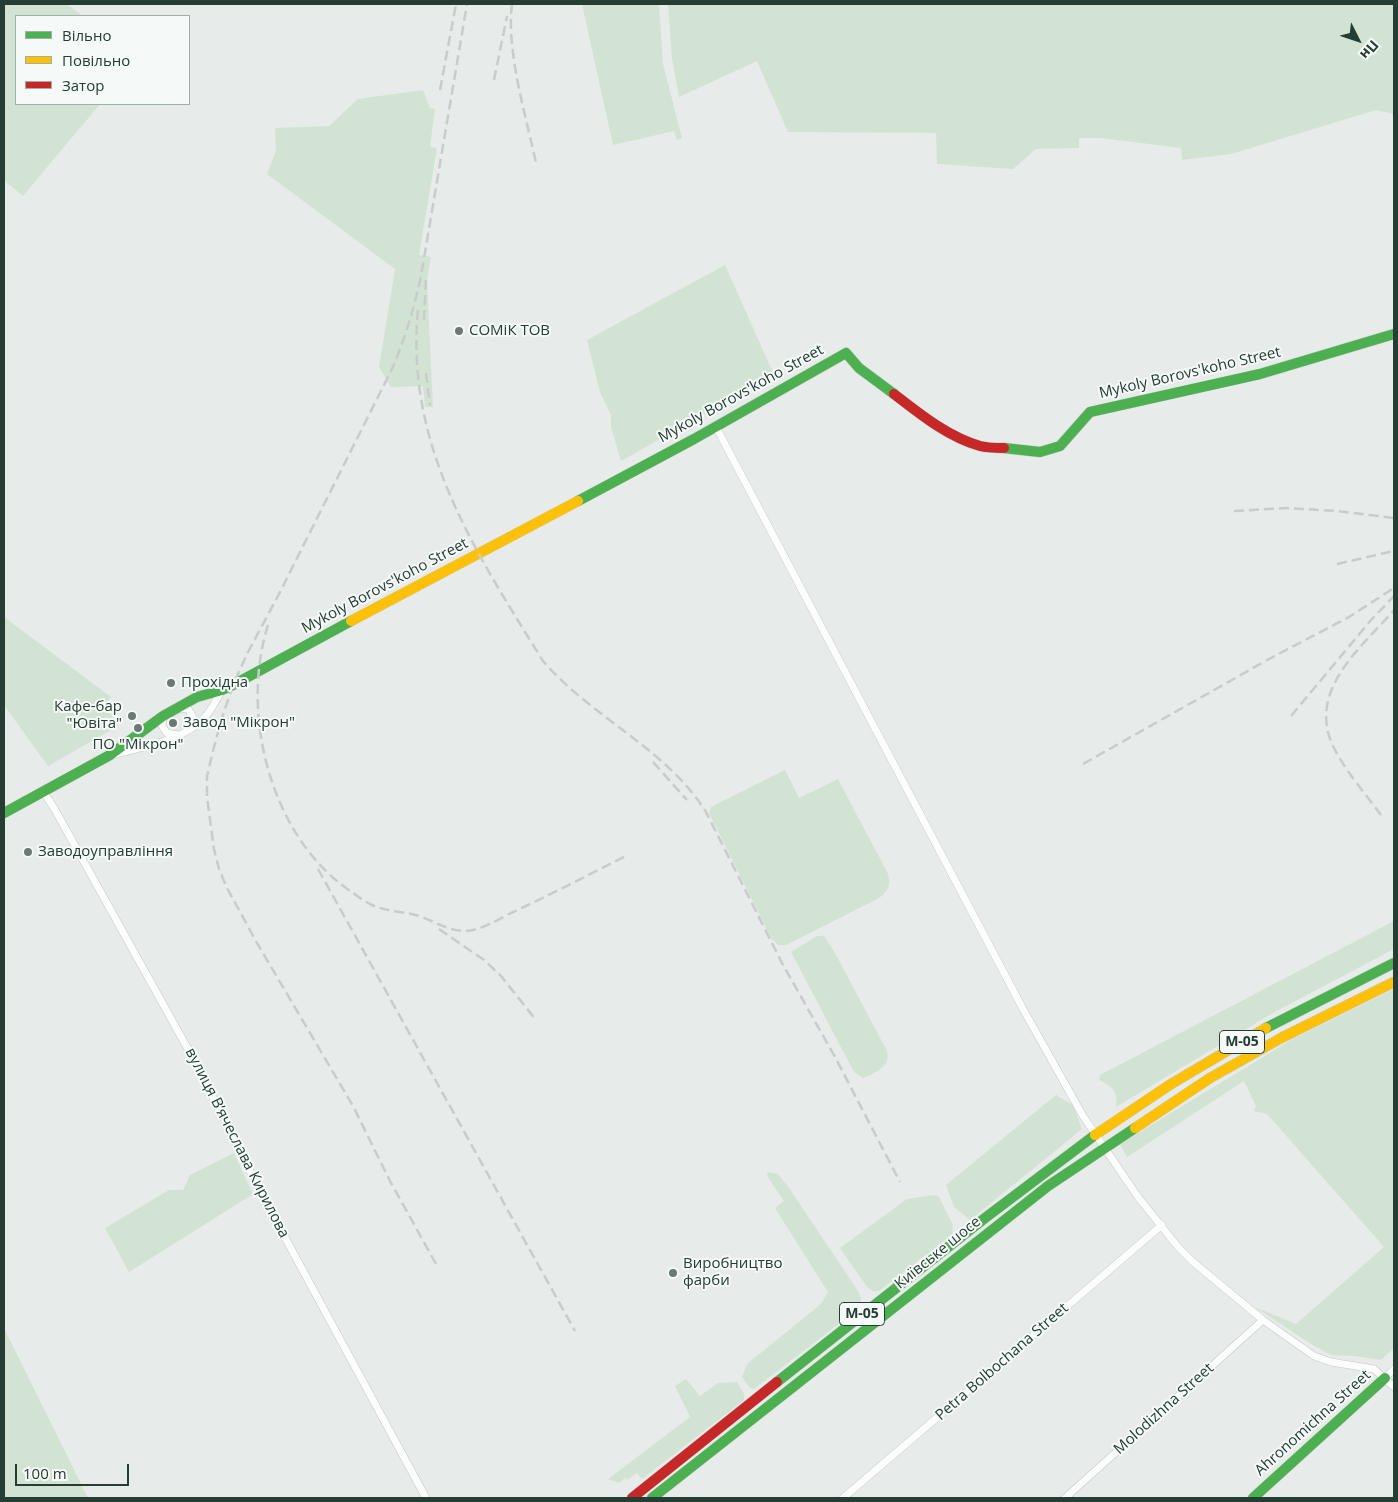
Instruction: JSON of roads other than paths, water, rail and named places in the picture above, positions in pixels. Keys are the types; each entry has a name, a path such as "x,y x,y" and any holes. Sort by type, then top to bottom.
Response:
{"main road":[{"name":"Mykoly Borovs'koho Street","path":"4,813 110,755 163,716 197,697 222,690 716,427 846,353 859,368 924,418 952,434 981,446 1040,452 1060,446 1090,412 1260,374 1394,334"},
{"name":"М-05","path":"632,1498 874,1305 1096,1134 1202,1065 1291,1015 1394,963"},
{"name":"М-05","path":"1105,1146 1210,1078 1299,1029 1394,982"},
{"name":"Київське шосе","path":"652,1498 1039,1192 1105,1146"},
{"name":"Ahronomichna Street","path":"1253,1498 1385,1378"}],"street":[{"path":"716,427 1023,1009 1083,1116 1138,1197 1178,1247 1193,1262 1263,1320 1314,1356 1331,1362 1374,1368 1394,1387"},
{"name":"Mykoly Borovs'koho Street","path":"110,755 178,736 205,718 222,690"},
{"path":"178,708 188,709 193,717 189,729"},
{"path":"163,716 162,726 167,733 178,736"},
{"name":"вулиця Вʼячеслава Кирилова","path":"43,791 194,1060 262,1196 426,1498"},
{"name":"Petra Bolbochana Street","path":"843,1498 1162,1225"},
{"name":"Molodizhna Street","path":"1065,1498 1263,1320"},
{"name":"Ahronomichna Street","path":"1385,1378 1394,1370"}],"railway":[{"path":"440,90 456,4"},
{"path":"436,1264 390,1181 353,1106 257,943 227,888 219,869 214,849 207,797 207,776 221,721 233,685 392,369 405,335 421,276 467,4"},
{"path":"512,4 511,22 514,63 536,163"},
{"path":"494,80 507,16"},
{"path":"424,320 426,278"},
{"path":"418,310 417,360 422,407 434,452 450,495 493,579 543,661 584,700 671,769 690,789 706,812 782,963 835,1057 900,1182"},
{"path":"426,373 430,405"},
{"path":"1234,511 1286,508 1337,511 1394,518"},
{"path":"1337,564 1394,551"},
{"path":"1083,764 1269,659 1349,617 1394,588"},
{"path":"1291,716 1371,620 1394,596"},
{"path":"1381,815 1349,773 1333,746 1327,726 1327,706 1332,688 1341,671 1394,610"},
{"path":"268,625 260,659 258,695 260,732 268,769 281,804 298,836 320,865 346,888 362,899 378,907 416,915 446,927 466,931 495,922 626,856"},
{"path":"653,762 687,800"},
{"path":"318,869 575,1331"},
{"path":"439,929 484,960 501,976 536,1020"}],"place":[{"name":"СОМіК ТОВ","path":"459,331"},
{"name":"Прохідна","path":"171,683"},
{"name":"Кафе-бар \"Ювіта\"","path":"132,716"},
{"name":"Завод \"Мікрон\"","path":"173,723"},
{"name":"ПО \"Мікрон\"","path":"138,728"},
{"name":"Заводоуправління","path":"28,852"},
{"name":"Виробництво фарби","path":"673,1273"}]}
